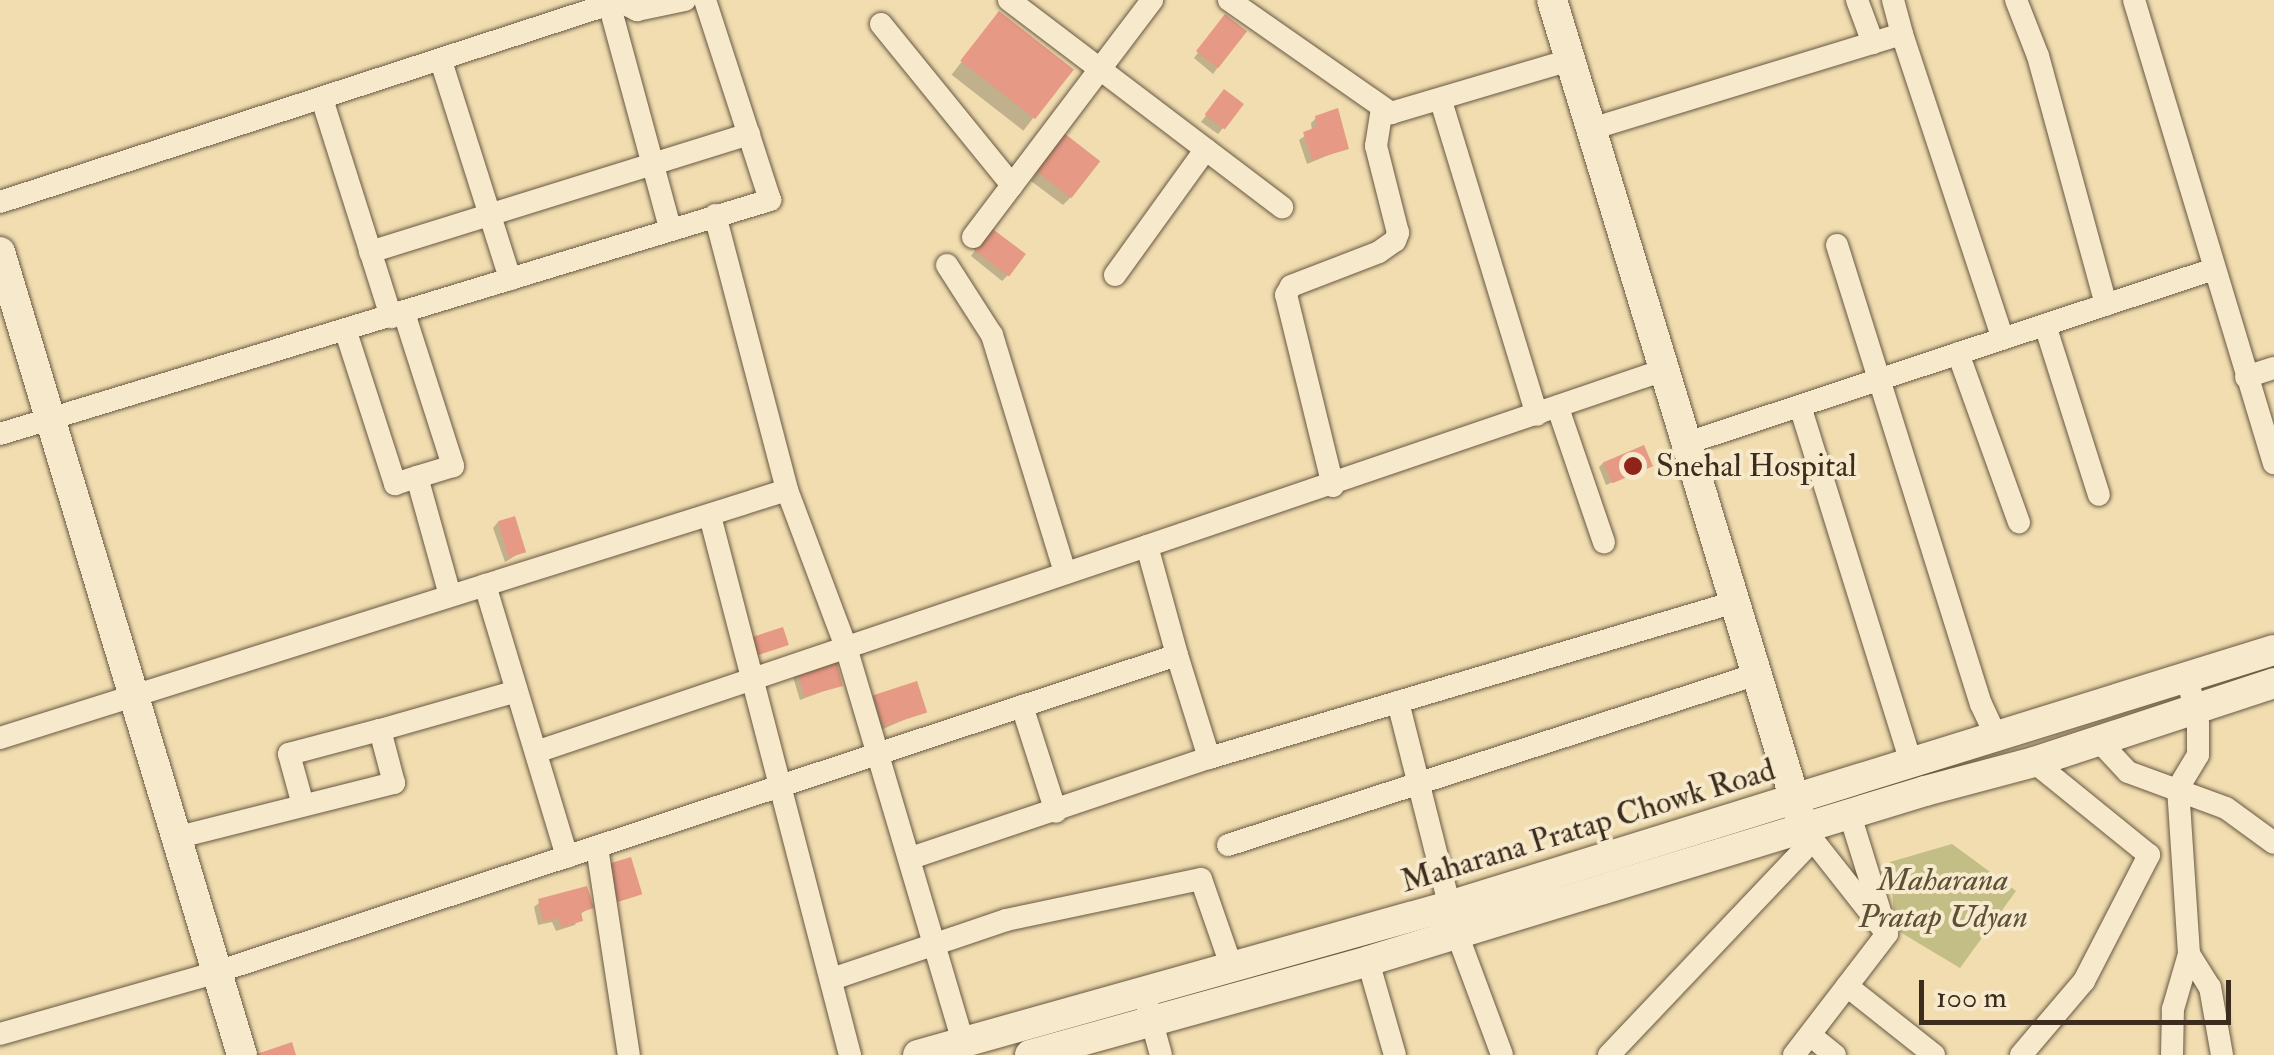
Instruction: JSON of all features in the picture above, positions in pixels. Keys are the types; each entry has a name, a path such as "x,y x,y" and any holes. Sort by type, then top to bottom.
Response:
{"main road":[{"path":"1552,0 1804,823"},
{"path":"0,252 214,973 242,1055"},
{"name":"Maharana Pratap Chowk Road","path":"1804,823 1910,763 2274,650"},
{"name":"Maharana Pratap Chowk Road","path":"1030,1055 1232,968 1453,918 1804,823 1850,815 2100,742 2274,684"},
{"name":"Maharana Pratap Chowk Road","path":"918,1055 1368,960 1453,918"}],"street":[{"path":"0,202 618,3 637,10 685,0"},
{"path":"0,434 48,416 346,332 770,200 705,0"},
{"path":"1009,0 1282,207"},
{"path":"972,237 1152,0"},
{"path":"1229,0 1382,109 1400,113 1570,60"},
{"path":"1857,0 1872,43"},
{"path":"1893,0 2003,339"},
{"path":"2016,0 2038,56 2106,305"},
{"path":"2134,0 2274,464"},
{"path":"618,3 670,228"},
{"path":"881,24 1012,185"},
{"path":"1592,130 1902,34"},
{"path":"440,61 510,279"},
{"path":"322,99 370,252 398,315 453,466 395,484 346,332"},
{"path":"1441,101 1548,411 1604,542"},
{"path":"1334,486 1286,295 1291,286 1378,252 1395,241 1398,233 1376,146 1382,109"},
{"path":"370,252 749,134"},
{"path":"1115,275 1206,149"},
{"path":"715,215 787,490 846,648 901,842 912,858 964,1045"},
{"path":"1837,245 1980,704 1995,734"},
{"path":"947,265 992,336 1064,573"},
{"path":"1687,444 2214,269"},
{"path":"2045,325 2099,495"},
{"path":"1958,354 2019,522"},
{"path":"2246,377 2274,368"},
{"path":"536,752 1334,486 1664,370"},
{"path":"1800,406 1910,763"},
{"path":"418,477 450,596"},
{"path":"0,738 787,490"},
{"path":"710,516 850,1055"},
{"path":"1146,546 1209,758"},
{"path":"484,586 567,857"},
{"path":"912,858 1209,758 1735,602"},
{"path":"0,1034 214,973 1176,655"},
{"path":"1228,845 1756,674"},
{"path":"2172,1055 2172,1008 2189,954 2178,788 2198,755 2196,712 2187,676"},
{"path":"303,804 289,754 517,691"},
{"path":"1398,702 1453,918 1502,1055"},
{"path":"1022,706 1056,812"},
{"path":"175,838 394,783 380,730"},
{"path":"2100,742 2128,772 2226,808 2274,844"},
{"path":"2021,1055 2084,981 2150,855 2034,762"},
{"path":"1850,815 1887,934"},
{"path":"1610,1055 1804,823 1887,934"},
{"path":"596,847 629,1055"},
{"path":"832,978 1006,920 1201,879 1232,968"},
{"path":"1794,1055 1887,934"},
{"path":"2189,954 2210,987 2222,1055"},
{"path":"1368,960 1395,1055"},
{"path":"1847,986 1934,1055"},
{"path":"1148,1007 1160,1055"},
{"path":"1810,1035 1835,1055"}],"green space":[{"name":"Maharana Pratap Udyan","path":"1952,844 2016,891 1960,968 1895,929 1890,862"}],"building":[{"path":"999,11 1074,69 1035,119 960,61"},
{"path":"1225,14 1247,31 1218,68 1196,51"},
{"path":"1224,89 1244,104 1225,130 1205,115"},
{"path":"1338,108 1349,149 1312,160 1303,132 1317,127 1315,116"},
{"path":"1064,133 1100,161 1071,198 1035,170"},
{"path":"990,227 1026,254 1009,276 973,249"},
{"path":"1644,445 1653,466 1612,483 1603,462"},
{"path":"515,516 526,552 509,558 498,521"},
{"path":"783,627 789,645 754,657 748,638"},
{"path":"836,660 843,686 804,696 797,670"},
{"path":"917,681 927,712 883,727 873,695"},
{"path":"631,857 642,894 618,902 606,865"},
{"path":"587,886 594,908 581,912 583,921 562,927 557,918 543,921 538,899"},
{"path":"292,1042 296,1055 257,1055 257,1054"}],"place":[{"name":"Snehal Hospital","path":"1633,466"}]}
